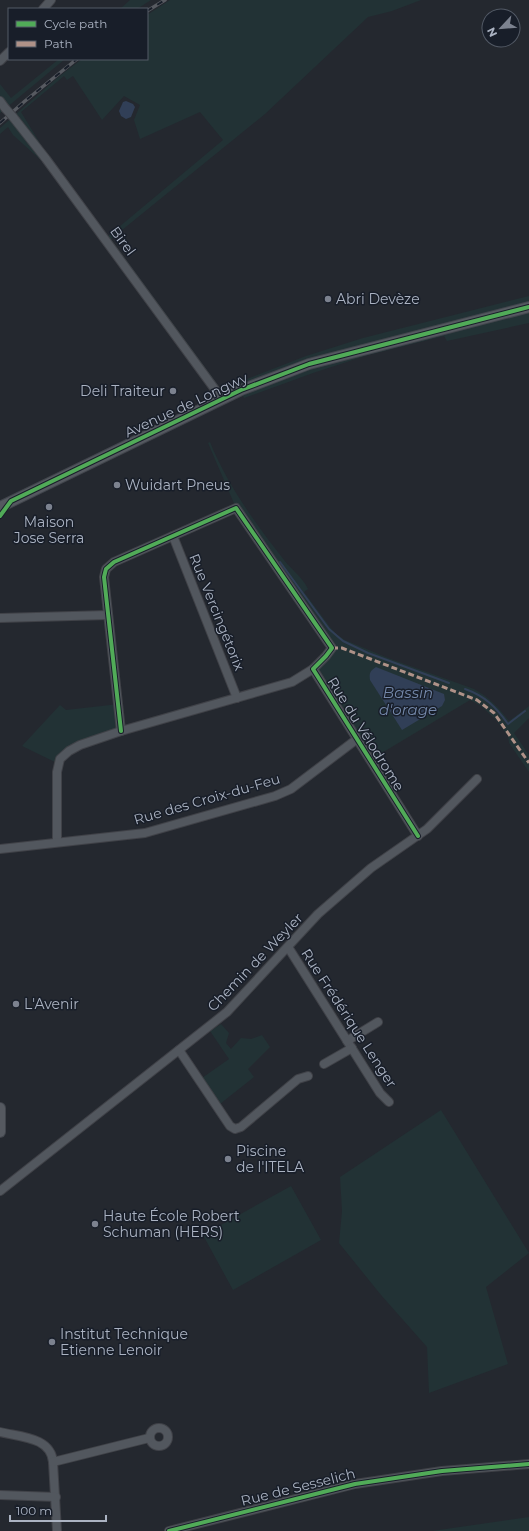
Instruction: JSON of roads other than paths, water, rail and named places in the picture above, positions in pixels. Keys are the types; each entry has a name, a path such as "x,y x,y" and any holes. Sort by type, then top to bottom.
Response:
{"main road":[{"name":"Avenue de Longwy","path":"0,507 241,390 309,364 529,307"},
{"path":"0,516 11,502"},
{"path":"0,1108 0,1132"}],"street":[{"path":"44,8 51,0"},
{"path":"0,61 8,53"},
{"name":"Birel","path":"0,101 46,159 222,399"},
{"name":"Rue du Vélodrome","path":"173,536 236,508 332,648 313,668 418,836"},
{"path":"121,731 104,577 106,569 114,562 173,536"},
{"name":"Rue Vercingétorix","path":"173,536 237,698"},
{"path":"0,618 108,614"},
{"path":"57,842 57,772 60,759 69,751 80,745 121,731 292,682 313,668"},
{"name":"Rue des Croix-du-Feu","path":"0,849 145,833 275,796 291,789 357,739"},
{"name":"Chemin de Weyler","path":"2,1188 227,1012 318,914 371,868 418,836 434,823 477,779"},
{"name":"Rue Frédérique Lenger","path":"288,948 380,1093 389,1102"},
{"path":"324,1064 378,1022"},
{"path":"179,1050 230,1126 235,1129 241,1127 298,1079 308,1076"},
{"path":"0,1432 37,1440 45,1444 51,1451 56,1497 57,1531"},
{"path":"53,1462 149,1438"},
{"name":"Rue de Sesselich","path":"170,1531 355,1484 442,1471 529,1464"},
{"path":"0,1495 56,1497"}],"water":[{"path":"126,101 133,104 135,107 131,117 126,119 121,116 119,111 123,102"},
{"name":"Bassin d'orage","path":"376,667 444,694 445,700 442,706 402,730 370,680 370,672"}],"waterway":[{"path":"280,562 329,629 343,641 368,653 449,683"},
{"path":"465,689 490,703 508,724 525,711"}],"railway":[{"path":"148,10 165,0"},
{"path":"0,123 76,60"}],"place":[{"name":"Abri Devèze","path":"328,299"},
{"name":"Deli Traiteur","path":"173,391"},
{"name":"Wuidart Pneus","path":"117,485"},
{"name":"Maison Jose Serra","path":"49,507"},
{"name":"L'Avenir","path":"16,1004"},
{"name":"Piscine de l'ITELA","path":"228,1159"},
{"name":"Haute École Robert Schuman (HERS)","path":"95,1224"},
{"name":"Institut Technique Etienne Lenoir","path":"52,1342"}]}
